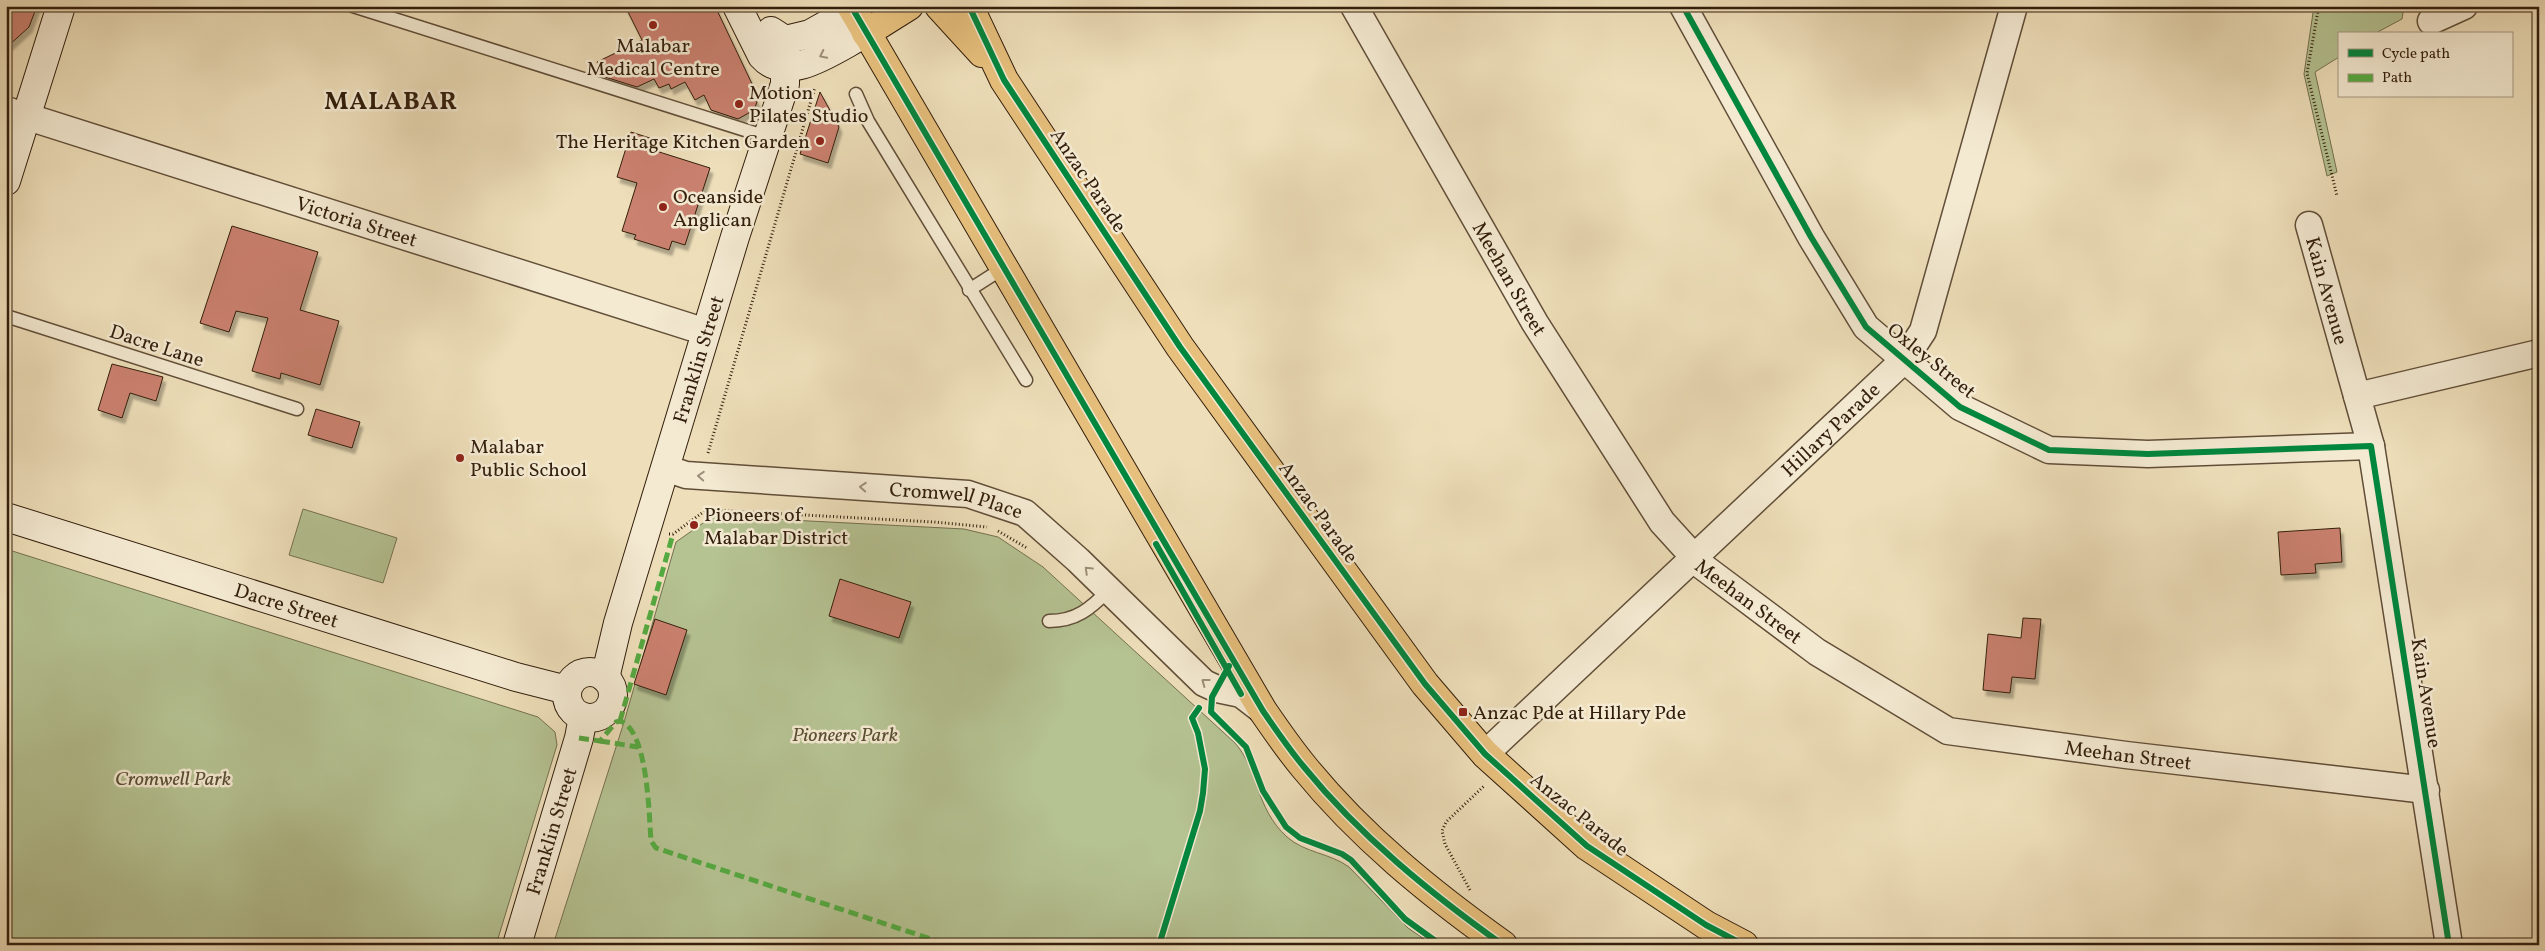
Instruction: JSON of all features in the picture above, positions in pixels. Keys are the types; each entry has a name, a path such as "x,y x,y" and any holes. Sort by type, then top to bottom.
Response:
{"main road":[{"path":"909,6 858,14 1263,711 1304,767 1342,810 1392,858 1461,915 1503,945"},
{"path":"939,6 1004,80"},
{"name":"Anzac Parade","path":"969,6 1004,80 1180,347 1425,684 1485,754 1530,797 1587,846 1706,925 1744,945"}],"street":[{"path":"6,181 16,113 61,6"},
{"path":"738,6 762,56 773,65 785,68 802,65 820,57 858,14"},
{"path":"756,6 774,35 785,40 810,34 858,14"},
{"name":"Meehan Street","path":"1354,6 1535,324 1662,522 1702,566 1817,652 1948,731 2126,755 2426,790"},
{"name":"Oxley Street","path":"1683,6 1811,237 1866,328 1960,406 2049,450 2148,454 2371,446"},
{"name":"Hillary Parade","path":"1485,754 1904,360 1924,331 2014,6"},
{"path":"2431,21 2464,6"},
{"name":"Franklin Street","path":"605,678 618,623 706,332 785,84 785,40"},
{"name":"Victoria Street","path":"16,113 706,332"},
{"name":"Kain Avenue","path":"2309,224 2371,446 2449,945"},
{"path":"2357,396 2539,353"},
{"name":"Cromwell Place","path":"665,468 686,476 968,494 1025,513 1109,590 1204,683 1210,687 1240,694 1263,711"},
{"name":"Dacre Street","path":"6,517 516,677 567,690"},
{"path":"593,673 605,678 612,690 611,703 602,714 596,717 583,717 570,707 567,690 580,674 593,673"},
{"name":"Franklin Street","path":"518,945 579,738 583,717"}],"lane":[{"path":"353,6 767,137"},
{"path":"856,94 868,121 969,290 1026,380"},
{"path":"969,290 1005,267"},
{"name":"Dacre Lane","path":"6,316 297,409"},
{"path":"1049,621 1074,618 1086,612 1109,590"}],"path":[{"path":"2316,6 2318,11 2307,73 2337,196"},
{"path":"702,476 815,87"},
{"path":"2539,174 2539,185"},
{"path":"648,528 673,534 705,511 716,510 934,522 992,528 1033,552"},
{"path":"1461,915 1472,899 1470,888 1446,844 1442,831 1446,822 1486,784"},
{"path":"1418,945 1429,936 1419,929"}],"green space":[{"path":"2314,6 2404,6 2402,19 2378,32 2338,32 2338,58 2315,72 2337,172 2327,176 2304,74"},
{"path":"303,509 397,538 383,583 289,555"},
{"name":"Pioneers Park","path":"713,516 964,529 998,537 1043,567 1235,743 1249,765 1269,814 1287,837 1302,846 1342,862 1349,867 1408,928 1433,945 553,945 624,722 676,542"},
{"name":"Cromwell Park","path":"6,549 538,717 555,732 557,745 496,945 6,945"}],"building":[{"path":"6,6 37,6 29,27 6,48"},
{"path":"625,6 715,6 754,88 751,90 757,102 754,110 738,119 711,110 704,95 695,100 685,82 671,89 669,84 659,88 654,79 637,87 605,77 597,62 642,40"},
{"name":"The Heritage Kitchen Garden","path":"820,92 839,127 828,163 800,154"},
{"name":"Oceanside Anglican","path":"631,132 656,140 653,150 710,168 685,245 672,241 669,250 634,239 636,235 622,231 637,183 617,177"},
{"path":"232,226 318,252 300,310 339,321 320,385 281,373 280,379 252,371 268,318 236,311 229,332 200,323"},
{"path":"112,364 163,377 156,401 130,393 122,418 98,410"},
{"path":"316,409 360,422 352,448 308,435"},
{"path":"2340,528 2342,562 2315,564 2316,573 2281,575 2278,532"},
{"path":"840,579 911,602 899,638 829,616"},
{"path":"2023,618 2041,619 2035,679 2012,677 2010,693 1983,690 1988,634 2021,638"},
{"path":"655,619 687,630 666,695 634,684"}],"marked path":[{"path":"620,721 673,534"},
{"path":"579,738 600,741 616,722 620,721 629,727 642,756 648,794 651,841 656,848 949,945"},
{"path":"600,741 638,747"}],"cycle path":[{"path":"851,6 1263,711 1298,760 1348,817 1423,884 1503,945"},
{"path":"969,6 1004,80 1180,347 1425,684 1485,754 1587,846 1706,925 1744,945"},
{"path":"1683,6 1811,237 1866,327 1960,407 2049,450 2148,454 2371,446 2449,945"},
{"path":"1156,544 1241,694"},
{"path":"1229,666 1212,697 1211,712 1246,747 1263,791 1286,827 1300,838 1342,854 1351,860 1405,919 1441,945"},
{"path":"1159,945 1200,811 1205,769 1198,733 1192,718 1199,708"}],"place":[{"name":"Malabar Medical Centre","path":"653,25"},
{"name":"Motion Pilates Studio","path":"739,104"},
{"name":"The Heritage Kitchen Garden","path":"820,141"},
{"name":"Oceanside Anglican","path":"663,207"},
{"name":"Malabar Public School","path":"460,458"},
{"name":"Pioneers of Malabar District","path":"694,525"},
{"name":"Anzac Pde at Hillary Pde","path":"1463,712"}],"district":[{"name":"MALABAR","path":"391,100"}]}
